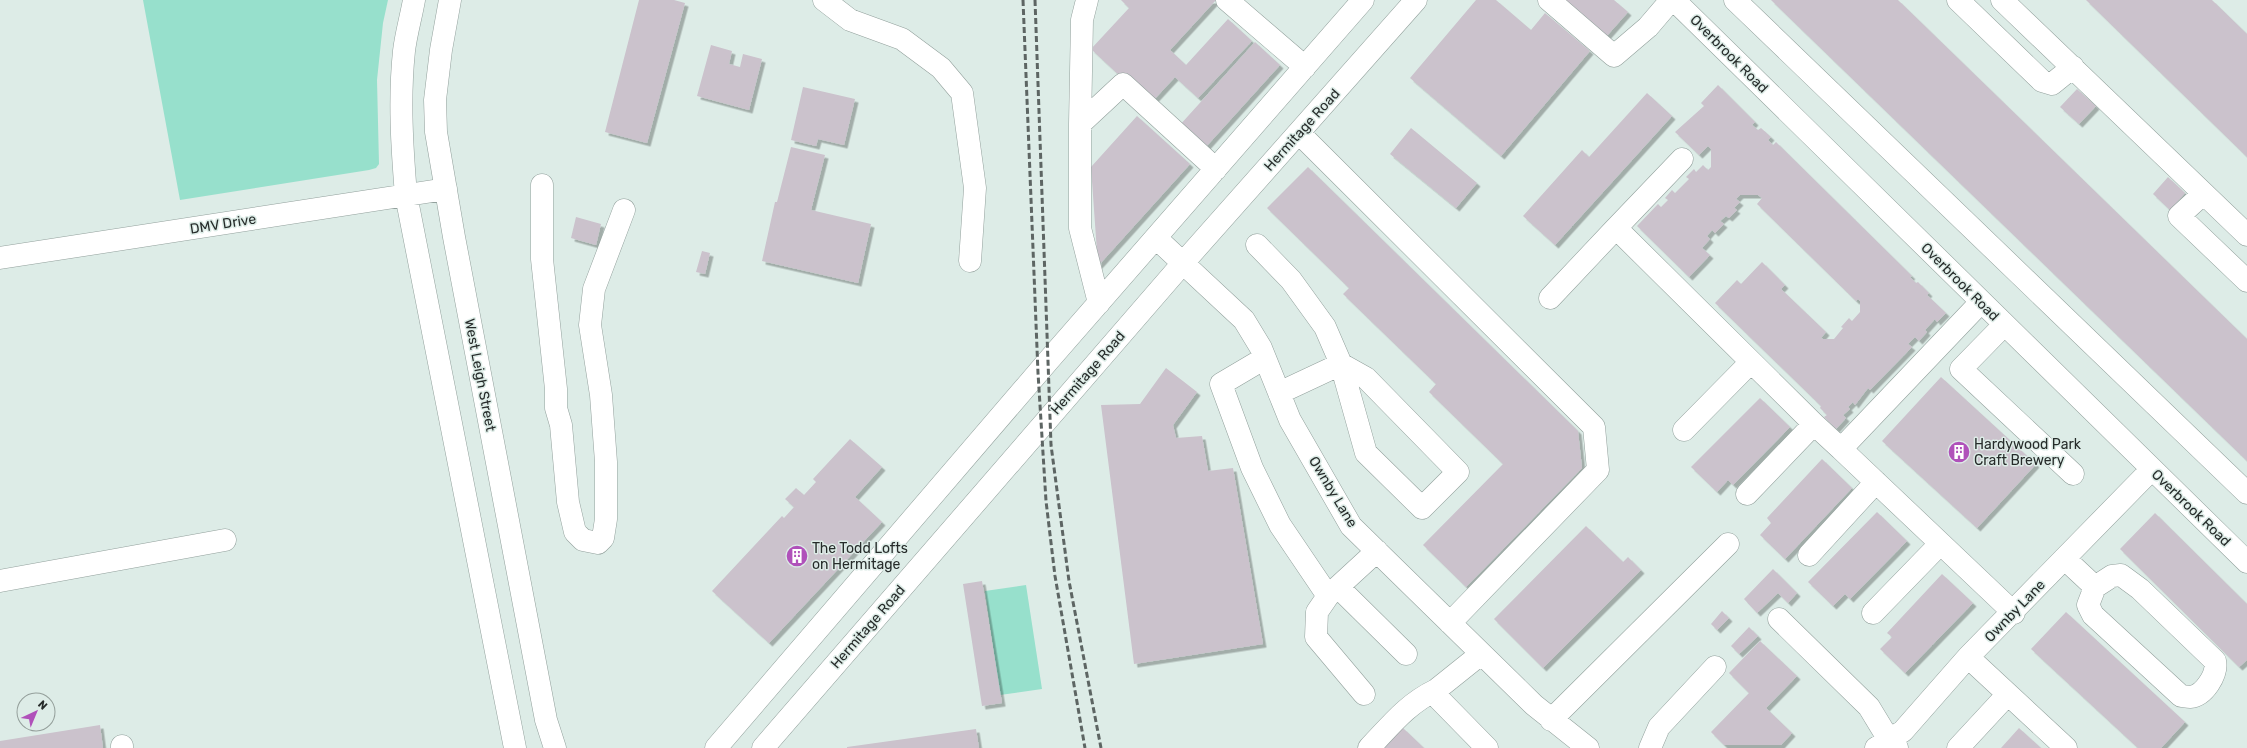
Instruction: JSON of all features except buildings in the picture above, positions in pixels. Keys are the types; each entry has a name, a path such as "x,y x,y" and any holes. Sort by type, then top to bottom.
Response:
{"street":[{"path":"414,0 404,49 401,91 401,137 406,195 516,748"},
{"name":"West Leigh Street","path":"450,0 441,50 435,100 436,132 546,720 555,748"},
{"path":"824,0 850,20 902,39 941,68 962,93 975,188 970,261"},
{"path":"1087,0 1082,20 1080,228 1099,303"},
{"path":"1227,0 1304,67"},
{"path":"716,748 1361,0"},
{"name":"Hermitage Road","path":"763,748 1183,263 1416,0"},
{"path":"1549,0 1614,56 1648,27 1672,0"},
{"name":"Overbrook Road","path":"1672,0 2151,470 2247,562"},
{"path":"1735,0 2247,493"},
{"path":"1958,0 2042,81 2052,84 2073,67"},
{"path":"2002,0 2247,235"},
{"path":"1080,124 1123,84 1216,169"},
{"path":"1299,132 1594,426 1598,470 1450,623"},
{"path":"1550,298 1682,159"},
{"path":"542,185 542,259 556,389 556,408 561,425 568,502 575,532 583,540 598,543 603,538 606,519 606,462 601,395 590,325 594,289 624,210"},
{"name":"DMV Drive","path":"0,258 446,188"},
{"path":"2203,194 2179,216 2247,281"},
{"path":"1616,228 1814,424 2014,613"},
{"name":"Ownby Lane","path":"1156,238 1244,320 1265,358 1290,420 1351,526 1481,654 1551,720 1588,748"},
{"path":"1257,245 1308,300 1325,327 1341,364 1366,454 1422,508 1458,472 1366,378 1341,364"},
{"path":"1841,449 1981,302"},
{"path":"2004,325 1962,369 2073,474"},
{"path":"1265,358 1221,384 1252,468 1280,525 1333,591 1406,654"},
{"path":"1684,430 1751,362"},
{"path":"1279,393 1341,364"},
{"path":"1747,494 1814,424"},
{"name":"Ownby Lane","path":"1887,745 1903,731 1968,657 2014,613 2151,470"},
{"path":"1808,554 1876,482"},
{"path":"0,581 225,540"},
{"path":"1551,720 1728,544"},
{"path":"1873,613 1940,544"},
{"path":"1364,694 1316,636 1317,612 1333,591 1376,551"},
{"path":"2065,559 2095,587"},
{"path":"2121,575 2140,589 2215,661 2217,668 2214,677 2199,694 2190,697 2181,696 2093,615 2088,605 2095,587 2112,576 2121,575"},
{"path":"1779,618 1869,707 1887,745"},
{"path":"1369,748 1409,706 1418,699 1436,690 1481,654"},
{"path":"1968,657 2066,748"},
{"path":"1650,748 1659,727 1715,667"},
{"path":"1436,690 1439,699 1487,748"},
{"path":"1958,748 2008,694"}],"green space":[{"path":"143,0 388,0 383,23 377,80 379,164 376,168 369,170 180,200"},
{"path":"1026,585 1042,689 1000,695 985,591"}],"railway":[{"path":"1023,0 1038,373 1046,501 1055,576 1085,748"},
{"path":"1035,0 1051,445 1069,581 1101,748"}],"place":[{"name":"Hardywood Park Craft Brewery","path":"1959,452"},
{"name":"The Todd Lofts on Hermitage","path":"797,556"}]}
